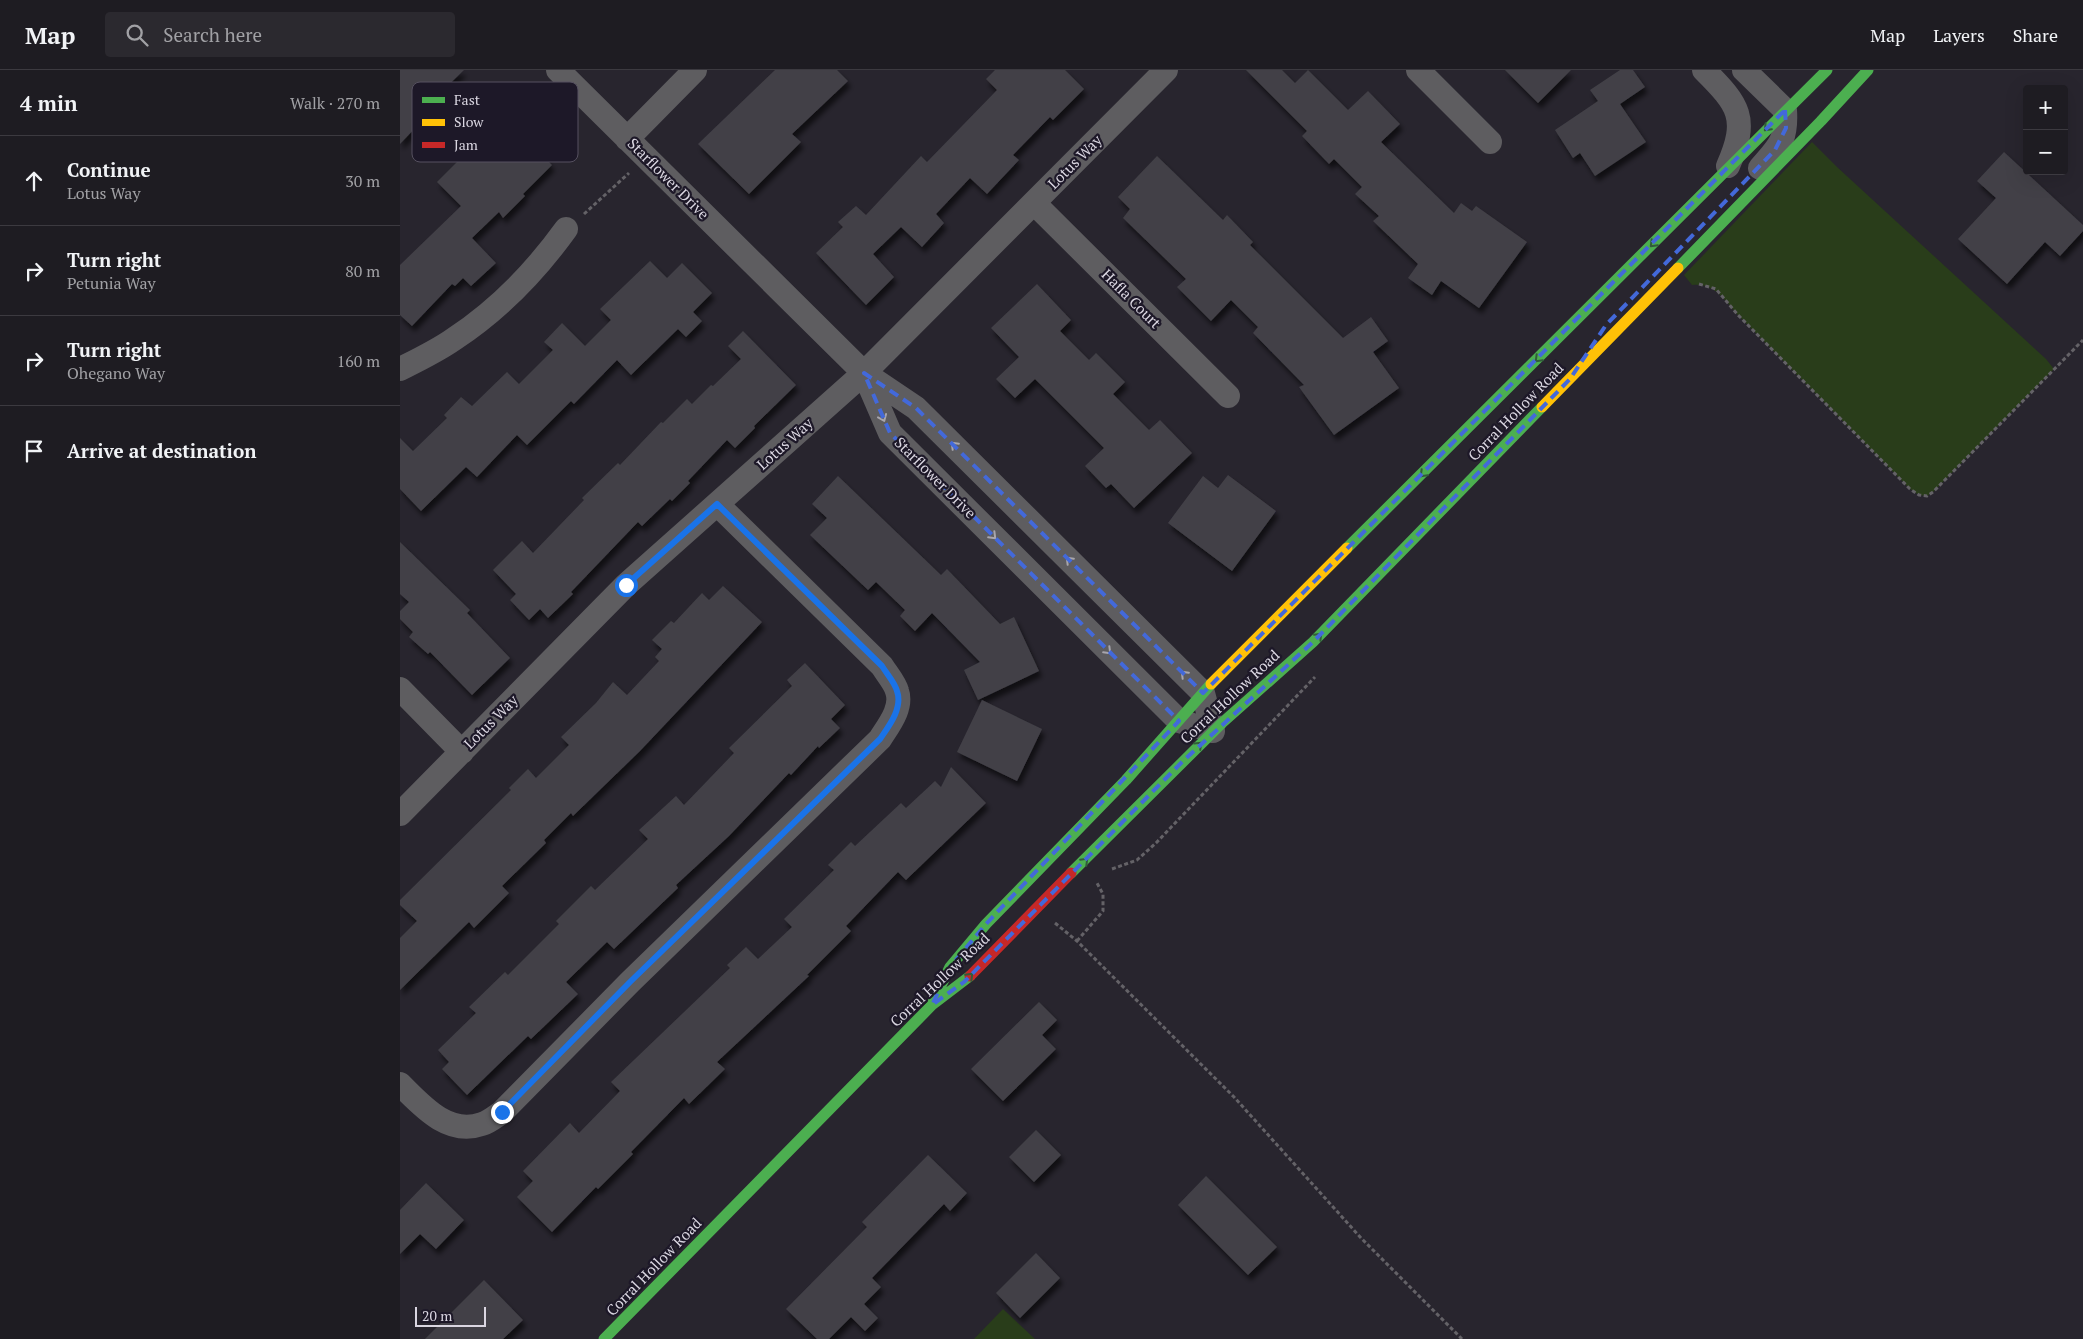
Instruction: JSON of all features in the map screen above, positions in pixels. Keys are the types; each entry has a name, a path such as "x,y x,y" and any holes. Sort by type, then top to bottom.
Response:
{"main road":[{"path":"932,1006 950,968 986,924 1126,780 1222,672 1727,170 1784,110 1827,70"},
{"name":"Corral Hollow Road","path":"604,1339 932,1006 964,982 1213,731 1262,685 1313,642 1821,121 1868,70"}],"street":[{"name":"Starflower Drive","path":"558,70 570,82"},
{"path":"627,139 695,70"},
{"name":"Lotus Way","path":"400,814 626,585 864,373 1166,70"},
{"path":"1418,70 1490,142"},
{"path":"1704,70 1722,88 1737,111 1740,126 1738,145 1727,170"},
{"path":"1570,379 1606,325 1740,190 1783,140 1786,128 1784,110 1744,70"},
{"name":"Starflower Drive","path":"578,90 864,373 890,433 1179,720 1213,731"},
{"name":"Hafla Court","path":"1034,203 1228,396"},
{"path":"400,369 454,340 506,300 552,249 566,229"},
{"path":"864,373 916,408 1203,693 1213,731"},
{"path":"400,1084 429,1112 458,1126 472,1127 484,1124 502,1112 630,982 880,739 893,720 898,691 882,666 717,504"},
{"path":"400,689 462,752"}],"path":[{"path":"566,229 608,194 646,157"},
{"path":"1692,285 1701,284 1716,289 1738,315 1918,495 1927,496 1933,492 2083,340"},
{"path":"1093,873 1117,868 1137,860 1156,844 1318,674"},
{"path":"1077,941 1103,911 1103,894 1086,859"},
{"path":"1038,908 1077,941 1234,1097 1361,1238 1462,1339"}],"highlighted area":[{"path":"1785,110 1786,128 1775,150 1606,325 1570,379 1313,642 1182,762 964,982 932,1005 950,967 986,924 1179,721 890,433 864,373 916,408 1203,693"}],"green space":[{"path":"1812,142 2046,359 2054,369 1927,496 1919,495 1910,489 1738,315 1724,298 1707,286 1692,285 1684,275"},
{"path":"1003,1309 1035,1339 974,1339"}],"building":[{"path":"400,70 464,70 452,82 412,82 412,131 400,144"},
{"path":"775,70 837,70 848,81 792,134 801,142 749,194 698,144"},
{"path":"995,70 1065,70 1084,89 1053,120 1050,117 1013,155 1019,160 987,194 970,178 936,214 944,223 922,247 901,227 873,254 894,277 866,305 816,253 843,227 838,222 856,206 866,215 921,156 927,162 997,90 986,79"},
{"path":"1246,70 1282,70 1295,83 1308,70 1348,110 1368,91 1400,124 1381,142 1454,213 1461,203 1472,211 1476,206 1527,242 1479,308 1441,281 1432,295 1408,278 1418,264 1373,221 1379,216 1355,194 1362,187 1334,159 1329,164 1302,136 1307,131"},
{"path":"1505,70 1571,70 1538,103"},
{"path":"1620,70 1633,70 1645,87 1620,104 1646,142 1595,176 1580,153 1573,158 1555,130 1598,101 1590,90"},
{"path":"2004,152 2023,170 2023,175 2029,175 2083,225 2083,231 2060,256 2045,242 2007,284 1958,239 1996,198 1977,181"},
{"path":"1157,156 1223,220 1227,215 1253,242 1250,245 1343,338 1371,317 1388,341 1373,352 1399,388 1334,435 1299,387 1304,385 1253,333 1258,327 1231,300 1211,321 1177,287 1186,279 1123,218 1130,209 1118,197"},
{"path":"457,162 549,162 552,165 523,194 525,196 503,218 499,212 472,238 496,263 471,286 463,278 455,286 452,284 412,326 400,315 400,265 461,206 437,182"},
{"path":"650,261 667,278 682,263 712,293 693,312 702,321 686,337 678,329 631,375 617,360 574,404 571,401 527,445 517,435 477,477 466,467 421,511 400,489 400,438 413,451 447,418 444,415 461,397 472,406 507,372 519,384 553,350 544,342 562,323 585,346 611,320 600,309"},
{"path":"1037,284 1071,320 1060,331 1089,360 1096,353 1125,382 1113,394 1149,430 1160,420 1192,453 1134,508 1111,484 1106,488 1085,466 1104,448 1035,379 1015,398 996,379 1019,357 991,328"},
{"path":"743,331 796,385 754,426 755,428 735,448 727,440 688,481 690,483 672,501 670,499 642,526 638,522 571,592 573,594 548,618 540,609 529,620 510,600 516,594 493,570 522,541 533,553 584,500 582,498 618,463 620,465 661,422 663,423 687,399 692,404 711,385 713,386 741,359 728,346"},
{"path":"1228,475 1276,511 1232,571 1168,523 1203,476 1218,488"},
{"path":"838,476 941,575 947,569 1000,624 1014,617 1039,671 978,700 964,670 980,662 932,613 915,631 900,616 905,610 876,582 868,590 810,535 827,518 812,504"},
{"path":"400,542 470,610 467,613 510,658 472,695 430,652 428,654 409,637 413,632 400,619 400,611 409,602 400,594"},
{"path":"723,586 762,622 640,751 573,816 571,813 544,840 546,843 502,886 509,893 474,928 469,922 400,990 400,938 417,921 400,905 400,900 511,790 509,788 528,769 536,778 569,745 561,737 596,703 613,682 627,695 659,661 655,657 662,649 652,640 671,621 674,623 702,593 709,600"},
{"path":"805,663 845,705 831,719 840,728 819,748 818,746 791,775 789,773 729,836 676,885 678,888 614,949 607,942 566,982 578,994 531,1039 528,1036 467,1095 442,1069 449,1062 438,1050 476,1013 469,1007 505,972 508,975 559,924 556,921 591,886 595,890 648,839 639,830 676,796 684,805 734,753 729,748 792,686 787,680"},
{"path":"982,700 1042,729 1017,781 957,752"},
{"path":"951,767 986,803 906,880 898,872 846,926 851,931 807,975 809,976 717,1062 725,1069 689,1104 684,1098 631,1152 633,1154 598,1189 596,1187 552,1232 517,1197 533,1181 523,1171 570,1123 579,1133 620,1091 611,1082 730,968 727,965 746,947 758,959 792,927 784,919 834,870 828,865 851,842 855,846 901,803 906,808 935,781 941,787"},
{"path":"1039,1002 1057,1020 1042,1035 1056,1049 1003,1101 971,1069"},
{"path":"1036,1130 1061,1155 1034,1182 1009,1157"},
{"path":"928,1155 967,1193 950,1211 944,1204 872,1278 881,1287 864,1304 878,1318 865,1331 851,1317 829,1339 817,1339 786,1309 867,1227 862,1222"},
{"path":"1206,1176 1277,1247 1248,1275 1178,1205"},
{"path":"426,1183 464,1220 436,1249 420,1234 400,1254 400,1210"},
{"path":"1036,1253 1060,1278 1020,1318 996,1293"},
{"path":"484,1280 523,1320 503,1339 425,1339"}],"traffic: fast":[{"path":"1347,548 1827,70"},
{"path":"1678,268 1868,70"},
{"path":"1071,873 1222,723 1313,642 1542,407"},
{"path":"933,1002 950,967 986,924 1126,780 1211,684"},
{"path":"604,1339 932,1005 970,976"}],"traffic: slow":[{"path":"1542,407 1678,268"},
{"path":"1211,684 1347,548"}],"traffic: jam":[{"path":"970,976 1071,873"}],"route":[{"path":"502,1112 630,982 880,739 893,720 897,705 898,691 882,666 717,504 626,585"}]}
